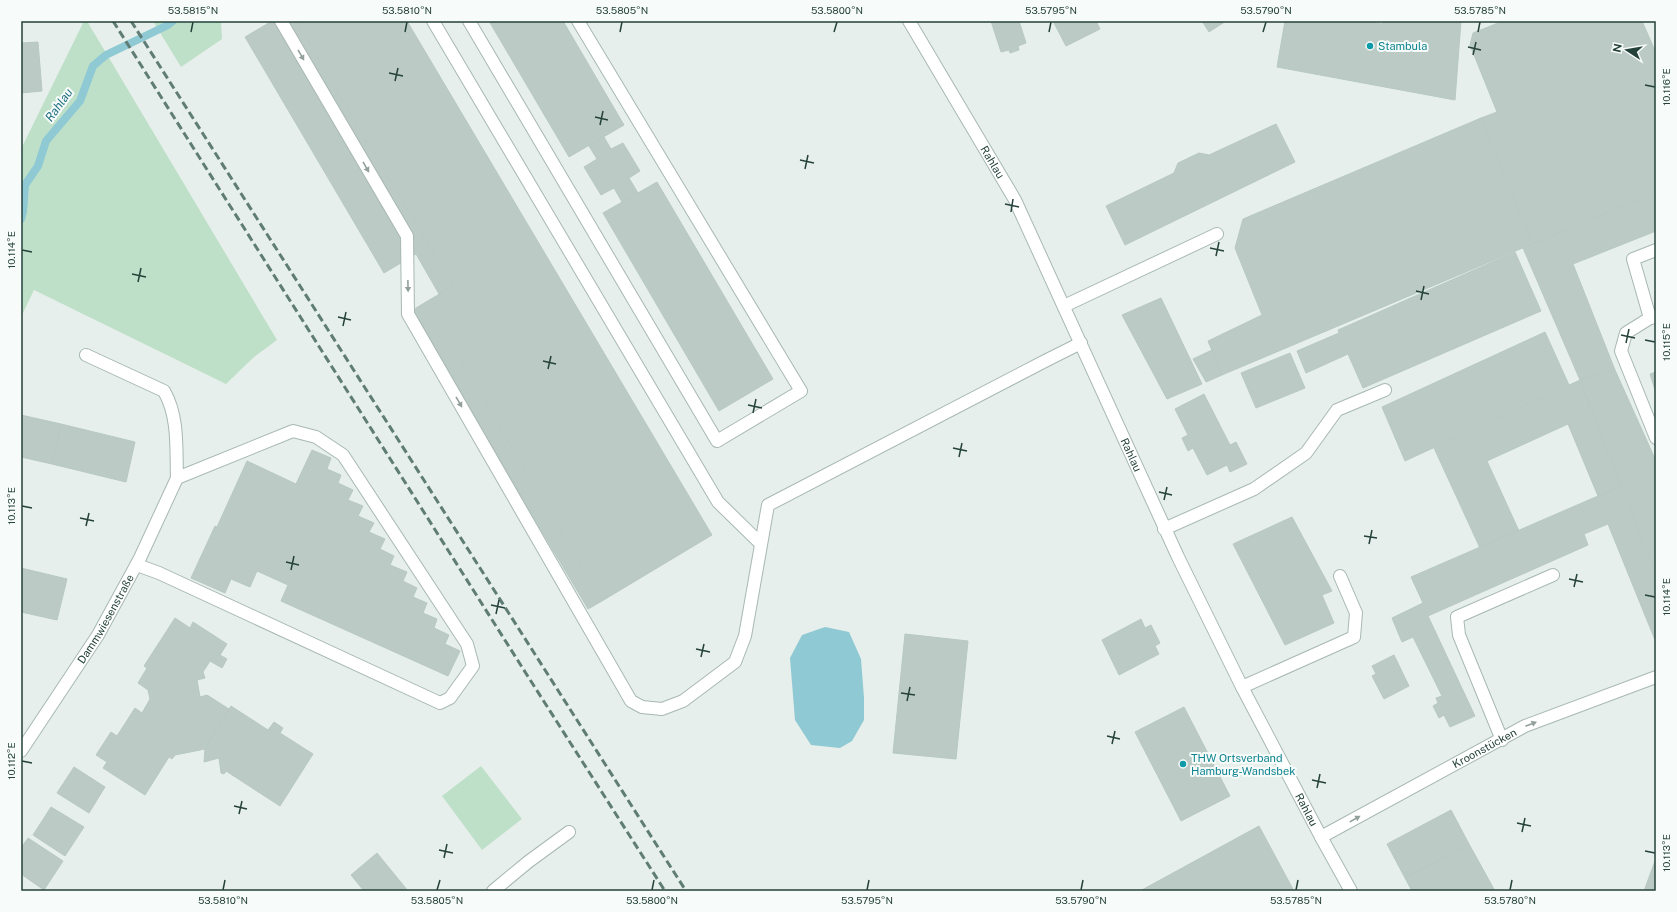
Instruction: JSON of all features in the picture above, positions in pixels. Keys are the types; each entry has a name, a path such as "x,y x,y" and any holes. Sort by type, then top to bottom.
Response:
{"street":[{"path":"281,21 407,236 408,314 631,701 642,707 662,709 676,703 695,693 735,662 744,636 768,505 1081,343"},
{"path":"433,21 718,502 761,544"},
{"path":"469,21 717,441 801,391 578,21"},
{"name":"Rahlau","path":"909,21 1015,200 1164,529 1242,687 1351,891"},
{"path":"1064,306 1217,234"},
{"path":"1656,250 1633,259 1653,318 1626,332 1621,351 1656,438"},
{"path":"86,355 164,391 171,402 176,437 177,478 293,431 316,437 343,455 467,644 474,666 450,698 440,703 137,564"},
{"path":"1164,529 1254,489 1306,453 1337,410 1385,390"},
{"name":"Dammwiesenstraße","path":"21,751 98,635 137,564 177,478"},
{"path":"1502,740 1459,635 1457,617 1553,575"},
{"path":"1242,687 1354,637 1356,613 1340,576"},
{"name":"Kroonstücken","path":"1321,837 1502,740 1525,726 1656,677"},
{"path":"492,891 569,832"}],"green space":[{"path":"84,21 87,21 277,340 254,357 226,384 34,290 21,317 21,149"},
{"path":"153,21 221,21 222,39 181,67"},
{"path":"481,766 522,819 482,850 442,796"}],"water":[{"path":"825,627 849,632 861,659 864,720 852,741 840,748 811,745 795,720 790,658 802,635"}],"building":[{"path":"272,21 296,21 453,286 439,294 416,254 384,273 245,37"},
{"path":"296,21 407,21 712,535 602,601 426,302 453,286"},
{"path":"489,21 563,21 624,125 569,157"},
{"path":"991,21 1019,21 1026,43 1018,46 1019,50 1010,53 1009,50 1001,52"},
{"path":"1053,21 1096,21 1100,29 1066,46"},
{"path":"1202,21 1226,21 1209,32"},
{"name":"Stambula","path":"1285,21 1366,21 1382,24 1383,21 1461,21 1455,100 1277,67"},
{"path":"1503,21 1642,21 1656,53 1656,192 1532,244 1481,118 1497,112 1470,45 1473,33"},
{"path":"38,42 42,91 21,93 21,43"},
{"path":"1481,118 1532,244 1222,375 1208,341 1262,315 1235,248 1243,219"},
{"path":"1276,124 1295,162 1125,245 1106,206 1174,173 1178,163 1199,153 1209,155"},
{"path":"604,137 611,149 623,143 640,171 629,178 638,193 622,202 614,188 601,195 584,167 597,159 589,146"},
{"path":"657,182 773,379 719,411 603,213"},
{"path":"1656,192 1656,231 1573,264 1615,370 1580,380 1523,248"},
{"path":"1515,252 1541,311 1363,388 1348,354 1306,373 1297,351 1339,333 1338,330"},
{"path":"1161,298 1202,384 1167,399 1122,315"},
{"path":"426,302 602,601 588,609 411,311"},
{"path":"1545,332 1569,385 1405,461 1382,407"},
{"path":"1212,350 1222,375 1206,382 1193,359"},
{"path":"1290,353 1305,388 1256,408 1241,373"},
{"path":"1615,370 1656,461 1656,575 1580,380"},
{"path":"1656,372 1656,393 1650,374"},
{"path":"1580,380 1621,486 1598,496 1568,424 1487,461 1519,531 1480,548 1434,448"},
{"path":"1204,394 1230,445 1236,442 1247,464 1230,472 1227,465 1207,475 1193,448 1188,451 1182,438 1188,435 1175,409"},
{"path":"21,415 61,424 52,464 21,457"},
{"path":"61,424 135,442 126,482 52,464"},
{"path":"312,450 331,458 327,469 341,475 338,483 353,490 348,500 363,506 358,516 374,523 369,532 385,539 380,549 394,556 390,565 407,572 403,581 417,588 413,597 427,603 423,613 437,619 434,628 449,635 445,644 460,651 448,676 281,601 288,585 257,571 250,587 231,579 225,593 191,578 215,526 217,527 247,461 296,484"},
{"path":"1621,486 1656,575 1656,639 1655,640 1608,524 1584,534 1588,545 1428,616 1475,716 1450,727 1444,715 1439,718 1433,706 1438,703 1436,698 1442,696 1413,637 1402,642 1392,618 1423,603 1411,577"},
{"path":"1292,517 1332,591 1322,595 1334,623 1285,645 1233,544"},
{"path":"21,568 67,579 57,620 21,612"},
{"path":"175,618 190,628 193,622 227,644 220,655 227,659 222,668 210,661 203,672 205,678 197,680 200,697 207,695 229,709 205,749 175,755 172,759 169,757 145,795 103,768 107,762 96,755 111,732 117,736 135,708 142,713 150,699 148,690 138,683 147,668 144,666"},
{"path":"1141,619 1145,628 1151,625 1160,643 1155,646 1159,654 1119,675 1102,640"},
{"path":"905,634 968,641 956,759 893,753"},
{"path":"1394,655 1409,686 1384,699 1372,676 1376,674 1372,666"},
{"path":"231,706 268,730 274,722 283,728 280,733 313,754 280,806 226,771 224,774 221,773 219,758 204,762 205,749"},
{"name":"THW Ortsverband Hamburg-Wandsbek","path":"1184,707 1230,796 1181,821 1135,732"},
{"path":"74,767 105,787 89,813 57,793"},
{"path":"51,807 84,827 65,856 33,835"},
{"path":"1451,810 1469,844 1405,878 1387,844"},
{"path":"1259,826 1294,891 1140,891"},
{"path":"28,838 63,861 44,890 21,874 21,848"},
{"path":"1469,844 1495,891 1412,891 1405,878"},
{"path":"377,853 408,891 364,891 351,875"},
{"path":"1656,858 1656,891 1644,891"}],"waterway":[{"name":"Rahlau","path":"21,219 25,185 38,166 46,141 80,101 93,66 106,55 168,25 173,21"}],"railway":[{"path":"113,21 665,891"},
{"path":"131,21 686,891"}],"place":[{"name":"Stambula","path":"1370,46"},
{"name":"THW Ortsverband Hamburg-Wandsbek","path":"1183,764"}]}
